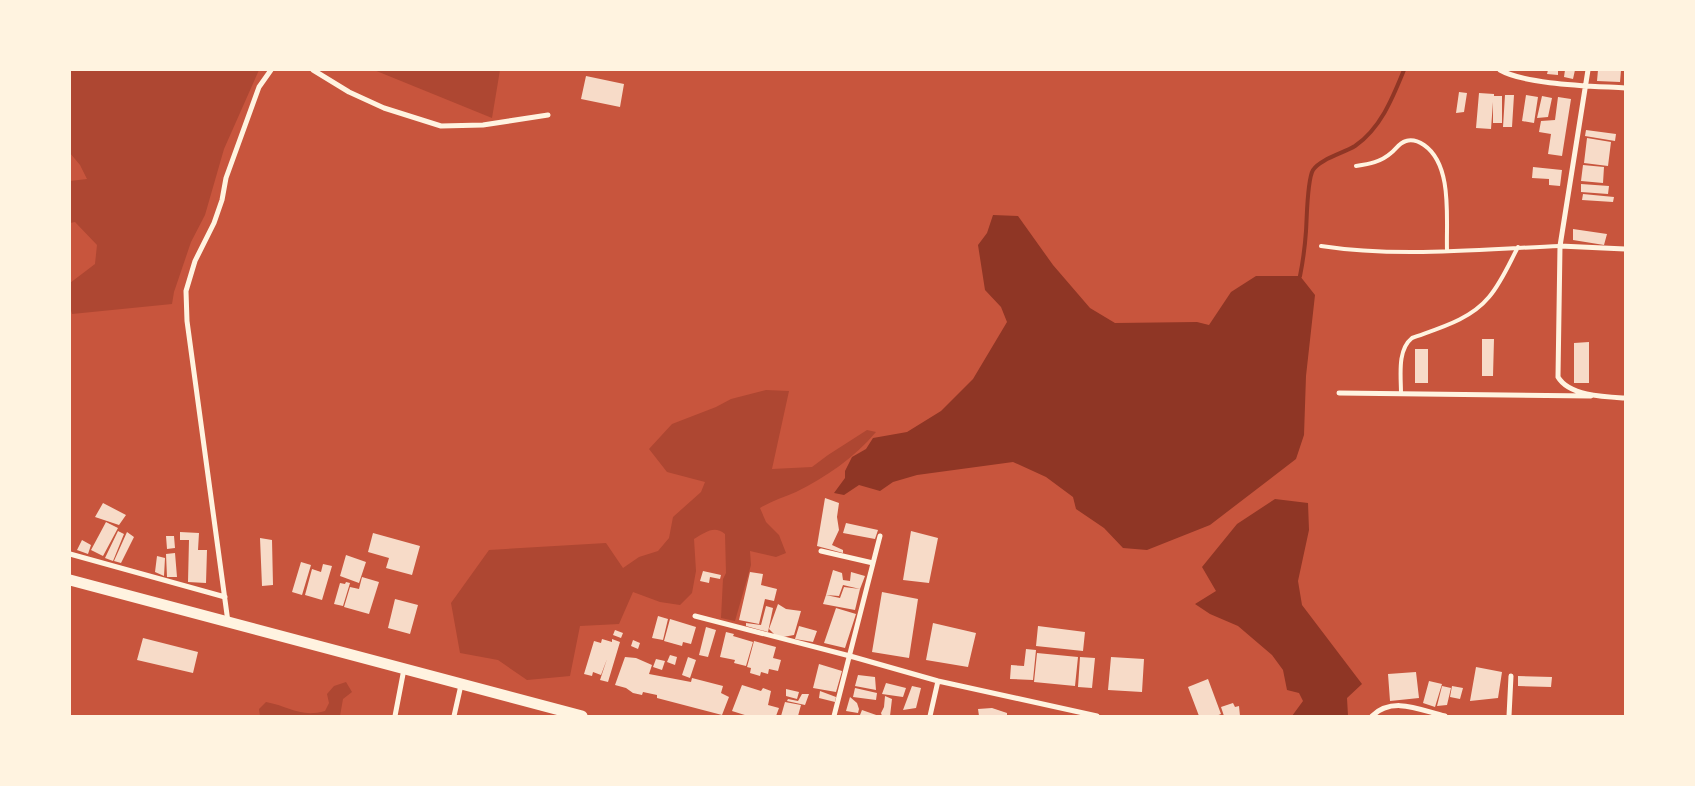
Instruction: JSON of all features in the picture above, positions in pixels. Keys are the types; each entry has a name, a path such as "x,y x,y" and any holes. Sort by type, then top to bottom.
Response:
{"main road":[{"path":"70,580 582,716"}],"street":[{"path":"228,623 187,321 186,291 195,261 214,223 222,200 226,178 259,87 271,70"},
{"path":"313,70 349,92 384,108 441,126 483,125 548,115"},
{"path":"1500,70 1524,79 1585,86 1625,88"},
{"path":"1588,70 1560,246 1558,377 1562,384 1573,390 1601,397"},
{"path":"1560,246 1625,249"},
{"path":"1339,393 1625,398"},
{"path":"834,716 880,536"},
{"path":"821,551 873,563"},
{"path":"70,554 225,598"},
{"path":"695,616 938,681 1097,716"},
{"path":"395,716 404,669"},
{"path":"1509,716 1511,676"},
{"path":"930,716 938,681"},
{"path":"454,716 461,684"},
{"path":"1372,716 1385,707 1403,706 1445,716"}],"lane":[{"path":"1356,166 1382,160 1407,140 1413,140 1429,149 1438,162 1444,179 1447,250"},
{"path":"1321,246 1374,252 1560,246"},
{"path":"1401,394 1402,357 1406,343 1412,338 1460,320 1482,305 1494,291 1518,247"}],"shaded area":[{"path":"70,70 259,70 224,149 205,215 191,242 174,292 172,304 72,314 70,307 70,283 95,264 97,245 75,222 70,223 70,181 87,179 80,165 70,153"},
{"path":"374,70 500,70 492,118"},
{"path":"993,215 1018,216 1053,265 1090,308 1115,323 1197,322 1209,325 1231,292 1256,276 1300,276 1315,295 1306,376 1304,435 1296,459 1210,525 1147,550 1123,548 1104,528 1076,509 1073,497 1046,477 1013,462 917,475 893,482 880,491 859,485 844,495 834,493 845,478 845,471 852,457 866,449 873,438 907,432 941,411 973,379 1007,322 1001,307 985,290 978,245 987,233"},
{"path":"766,390 789,391 772,469 812,467 867,430 876,432 849,458 829,473 796,492 760,508 766,522 779,535 786,553 776,557 750,551 751,565 735,621 721,618 723,579 726,573 725,534 714,530 694,539 696,571 692,593 680,605 660,602 633,592 619,624 580,626 570,676 527,680 498,660 460,653 451,603 489,550 606,543 623,568 639,557 658,551 669,538 673,517 701,492 705,482 667,472 649,449 672,424 716,407 731,399"},
{"path":"1275,499 1308,503 1309,530 1298,581 1302,605 1362,684 1347,698 1348,716 1292,716 1303,701 1299,693 1287,690 1283,670 1272,655 1238,626 1210,614 1195,604 1216,591 1202,567 1237,524"},
{"path":"346,682 352,692 343,699 340,716 260,716 259,709 266,702 301,712 316,713 325,711 329,703 327,694 334,686"}],"building":[{"path":"1548,70 1558,70 1558,75 1547,74"},
{"path":"1565,70 1575,70 1573,79 1564,77"},
{"path":"1598,70 1621,70 1620,82 1597,81"},
{"path":"586,76 624,84 620,107 581,99"},
{"path":"1459,92 1467,93 1464,112 1456,113"},
{"path":"1479,93 1502,96 1502,123 1493,123 1493,102 1491,129 1476,128"},
{"path":"1505,95 1514,95 1512,127 1503,127"},
{"path":"1526,95 1538,97 1534,123 1522,121"},
{"path":"1542,96 1552,98 1548,117 1537,118"},
{"path":"1558,97 1571,99 1562,156 1548,154 1551,134 1539,132 1541,121 1555,120"},
{"path":"1586,130 1616,134 1615,141 1585,136"},
{"path":"1587,138 1611,142 1608,166 1584,163"},
{"path":"1583,165 1604,167 1603,183 1581,181"},
{"path":"1533,167 1562,170 1560,186 1549,185 1549,179 1532,178"},
{"path":"1581,184 1609,186 1608,194 1581,192"},
{"path":"1583,194 1614,197 1613,202 1582,200"},
{"path":"1573,229 1607,234 1604,245 1573,240"},
{"path":"1482,339 1494,339 1493,376 1482,376"},
{"path":"1589,342 1589,383 1574,383 1574,343"},
{"path":"1415,349 1428,349 1428,383 1415,383"},
{"path":"825,498 839,503 837,517 839,530 832,545 843,550 843,553 817,546"},
{"path":"103,503 126,515 119,525 95,517"},
{"path":"106,522 118,528 103,556 91,550"},
{"path":"846,523 878,530 875,539 843,533"},
{"path":"118,531 124,534 113,561 105,558"},
{"path":"911,531 938,538 929,583 903,580"},
{"path":"127,532 134,537 121,563 114,561"},
{"path":"180,532 199,533 198,550 207,550 206,583 188,582 189,540 180,540"},
{"path":"373,533 420,546 412,575 386,568 389,558 368,552"},
{"path":"166,536 174,536 175,548 167,549"},
{"path":"260,538 272,540 273,585 262,586"},
{"path":"82,540 91,545 88,554 77,550"},
{"path":"175,553 177,577 167,577 166,554"},
{"path":"346,555 366,562 359,583 340,576"},
{"path":"157,556 165,558 164,576 155,572"},
{"path":"301,562 311,565 302,595 292,592"},
{"path":"323,564 332,566 322,600 305,595 312,569 321,572"},
{"path":"833,570 842,573 843,580 850,581 851,572 865,576 860,589 843,585 839,596 826,595"},
{"path":"703,571 721,575 720,579 710,577 709,583 700,581"},
{"path":"750,572 763,574 761,585 777,589 774,601 765,599 759,624 739,620"},
{"path":"362,577 379,582 369,614 344,607 350,587 359,589"},
{"path":"346,582 350,583 343,606 334,604 340,583 345,584"},
{"path":"844,587 860,589 855,610 823,604 826,595 840,598"},
{"path":"882,592 918,599 909,658 872,652"},
{"path":"395,599 418,605 410,634 388,628"},
{"path":"778,604 786,609 801,611 794,635 776,636 769,629"},
{"path":"766,606 773,608 768,632 746,626 746,623 761,625"},
{"path":"836,608 856,614 845,648 824,643"},
{"path":"658,616 668,619 663,640 652,638"},
{"path":"670,619 696,627 691,644 683,642 682,646 664,641"},
{"path":"933,623 976,633 968,667 926,660"},
{"path":"799,626 817,631 813,642 795,639"},
{"path":"1038,626 1085,632 1083,651 1036,646"},
{"path":"706,627 716,630 708,657 699,655"},
{"path":"615,630 623,633 621,638 613,635"},
{"path":"726,632 753,642 746,666 734,663 735,660 720,657"},
{"path":"143,638 198,652 193,673 137,660"},
{"path":"602,639 612,642 612,639 620,642 608,682 600,680 607,659 601,675 593,672 592,676 584,674 594,641 601,643"},
{"path":"633,640 640,643 638,649 631,646"},
{"path":"754,641 776,647 773,658 781,660 778,671 769,669 768,674 761,672 760,676 750,673 751,668 747,667"},
{"path":"1026,649 1036,650 1033,680 1010,679 1011,665 1024,666"},
{"path":"1037,653 1078,657 1075,686 1034,682"},
{"path":"670,655 677,657 675,665 667,662"},
{"path":"625,657 636,658 652,665 649,674 691,682 692,678 723,686 721,693 729,697 722,715 657,698 657,695 643,692 642,695 633,693 626,688 615,685"},
{"path":"688,657 696,660 690,678 682,675"},
{"path":"1080,657 1095,658 1092,688 1078,687"},
{"path":"1111,657 1144,659 1142,692 1108,690"},
{"path":"656,659 665,661 662,670 653,667"},
{"path":"819,664 842,671 836,692 813,688"},
{"path":"1476,667 1502,672 1498,698 1470,701"},
{"path":"1416,672 1419,698 1390,701 1388,674"},
{"path":"858,675 875,677 876,690 855,686"},
{"path":"1518,676 1552,677 1551,687 1518,686"},
{"path":"1208,679 1221,714 1216,716 1199,716 1188,687"},
{"path":"1429,681 1442,684 1435,707 1423,703"},
{"path":"886,683 906,688 903,697 882,694"},
{"path":"742,685 761,691 763,688 771,691 768,705 779,708 776,716 748,716 732,711"},
{"path":"912,686 921,688 916,708 903,710"},
{"path":"1442,686 1451,688 1447,705 1437,706"},
{"path":"1452,686 1463,688 1460,699 1450,697"},
{"path":"855,688 877,693 876,700 853,697"},
{"path":"786,689 799,692 797,699 786,696"},
{"path":"820,691 836,697 835,702 819,698"},
{"path":"802,694 809,694 805,705 787,701 788,699 798,701"},
{"path":"885,696 892,699 890,716 882,716 881,713 884,707"},
{"path":"850,697 857,703 858,713 846,711"},
{"path":"785,702 801,705 798,716 781,716"},
{"path":"1233,703 1235,707 1239,706 1240,716 1224,716 1221,707"},
{"path":"992,708 1007,713 1007,716 979,716 978,709"},
{"path":"862,710 879,716 860,715"}],"waterway":[{"path":"1300,276 1305,242 1308,190 1313,170 1326,159 1355,146 1364,139 1385,111 1404,70"}]}
